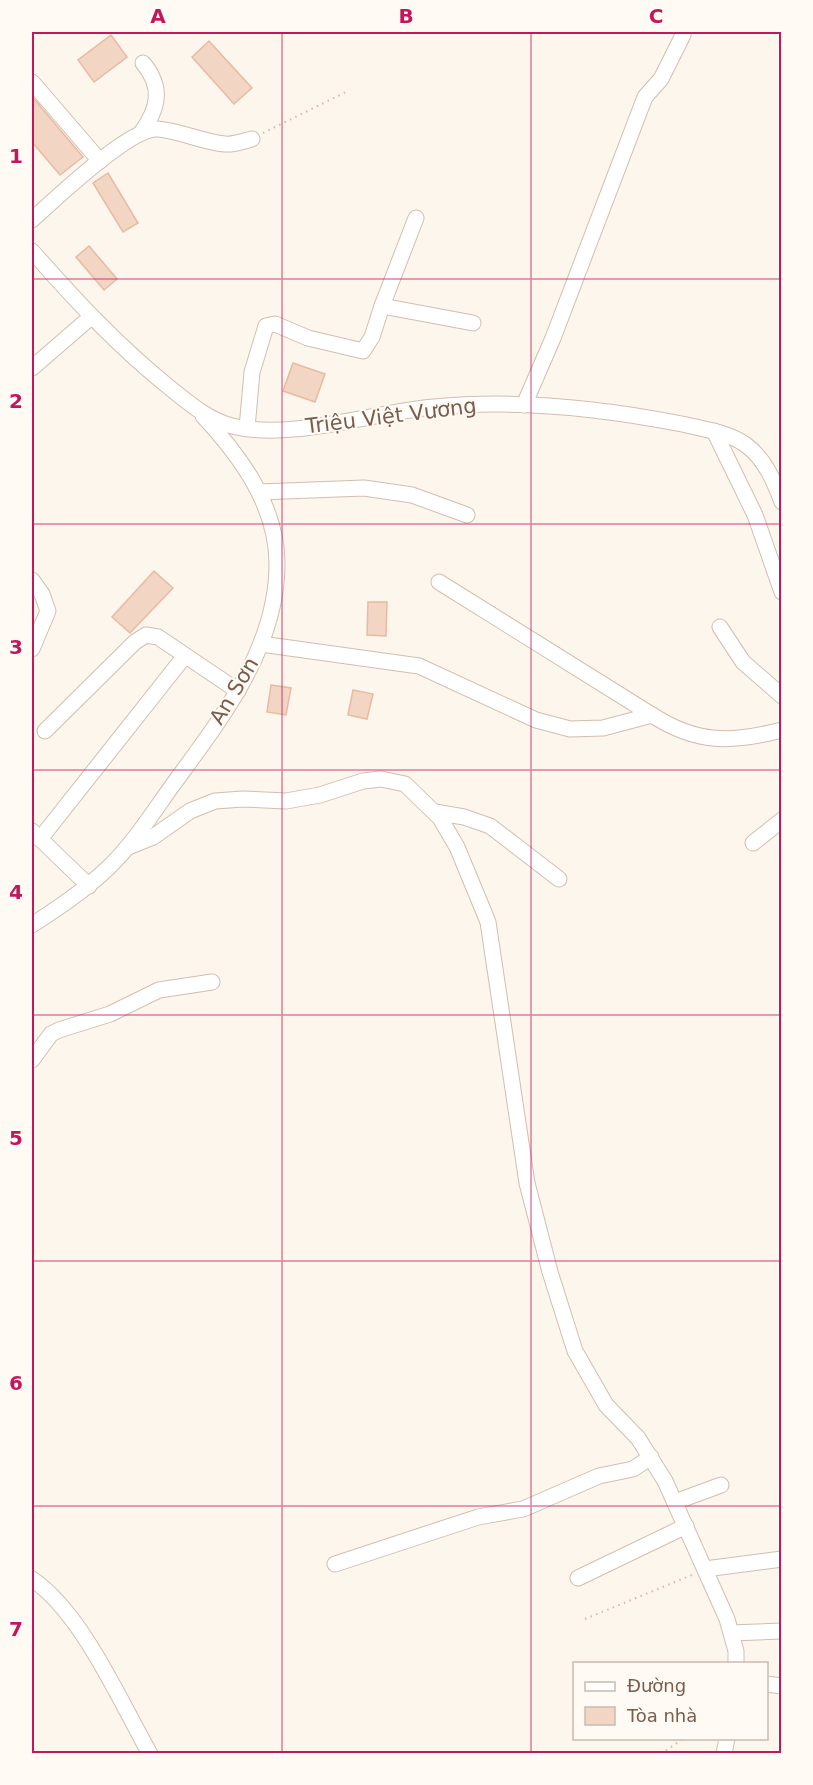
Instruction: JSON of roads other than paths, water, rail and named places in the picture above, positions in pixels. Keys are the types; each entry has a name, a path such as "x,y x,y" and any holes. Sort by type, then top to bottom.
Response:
{"street":[{"path":"524,405 645,97 661,79 683,35"},
{"path":"141,133 158,104 149,70 143,63"},
{"path":"32,82 100,161"},
{"path":"32,220 100,161 141,133 154,129 183,132 226,145 252,139"},
{"path":"247,428 252,372 266,326 275,324 308,338 363,351 372,337 416,218"},
{"name":"Triệu Việt Vương","path":"32,251 91,317 149,371 197,410 230,425 284,429 433,407 504,403 644,417 714,431 745,444 776,475 782,502"},
{"path":"382,306 472,323"},
{"path":"32,368 91,317"},
{"name":"An Sơn","path":"32,925 89,886 128,847 238,691 261,644 272,607 277,563 275,541 259,492 236,454 197,410"},
{"path":"714,431 755,515 782,592"},
{"path":"259,492 363,488 412,495 467,515"},
{"path":"32,580 42,594 48,611 32,649"},
{"path":"439,582 680,731 722,740 782,730"},
{"path":"720,627 743,662 782,696"},
{"path":"45,732 135,642 146,634 158,637 184,657 238,691"},
{"path":"261,644 419,666 536,720 570,729 603,728 652,715"},
{"path":"89,886 36,835 184,657"},
{"path":"128,847 153,837 190,811 215,801 243,799 286,801 320,795 363,781 398,781 412,789 435,812 457,848 488,922 527,1183 562,1313 575,1351 593,1386 651,1457 675,1502 731,1633 736,1662"},
{"path":"435,812 464,817 490,826 559,879"},
{"path":"753,843 782,820"},
{"path":"32,1060 51,1034 58,1030 110,1014 159,990 212,982"},
{"path":"335,1564 478,1517 523,1509 599,1476 633,1469 651,1457"},
{"path":"675,1502 721,1485"},
{"path":"578,1578 686,1526"},
{"path":"705,1569 782,1559"},
{"path":"32,1580 52,1595 91,1648 150,1754"},
{"path":"731,1633 782,1631"}]}
